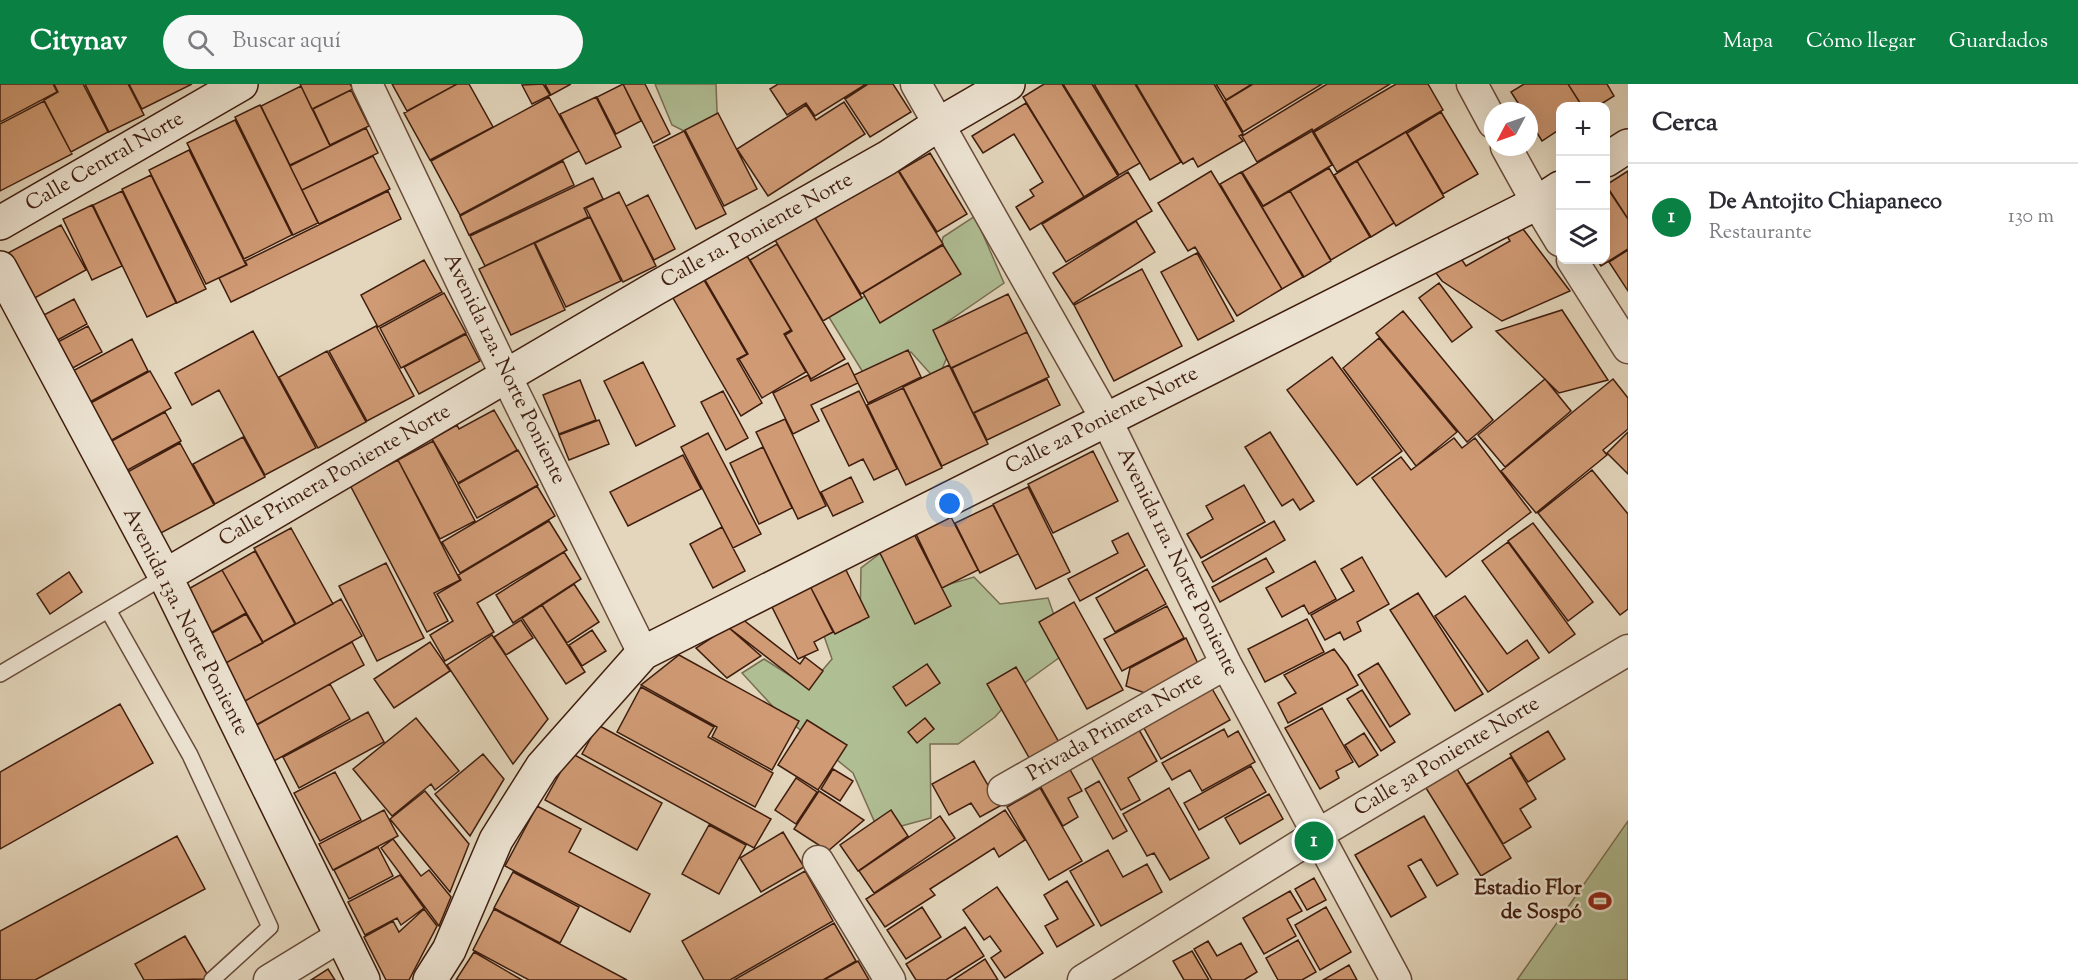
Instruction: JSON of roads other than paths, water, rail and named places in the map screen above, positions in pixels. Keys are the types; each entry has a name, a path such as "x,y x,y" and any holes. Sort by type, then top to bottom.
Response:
{"street":[{"name":"Calle Central Norte","path":"0,222 241,84"},
{"name":"Avenida 12a. Norte Poniente","path":"367,84 506,376 643,653"},
{"name":"Avenida 11a. Norte Poniente","path":"916,84 1106,419 1226,664 1396,980"},
{"name":"Calle 1a. Poniente Norte","path":"506,376 656,288 887,158 939,124 1008,84"},
{"path":"1472,84 1484,106"},
{"path":"1610,157 1628,146"},
{"path":"1514,156 1549,195 1556,224"},
{"name":"Calle 2a Poniente Norte","path":"643,653 1549,195"},
{"path":"1575,264 1628,348"},
{"name":"Avenida 13a. Norte Poniente","path":"0,268 165,576 363,980"},
{"name":"Calle Primera Poniente Norte","path":"165,576 506,376"},
{"name":"Calle 3a Poniente Norte","path":"1083,980 1317,834 1628,651"},
{"path":"430,980 449,950 496,840 542,768 643,653"},
{"name":"Privada Primera Norte","path":"1004,790 1226,664"},
{"path":"818,861 890,980"},
{"path":"269,980 341,936"}],"lane":[{"path":"0,674 165,576"},
{"path":"108,610 190,755 270,927 212,980"}],"place":[{"name":"De Antojito Chiapaneco","path":"1314,841"},
{"name":"Estadio Flor de Sospó","path":"1600,901"}]}
